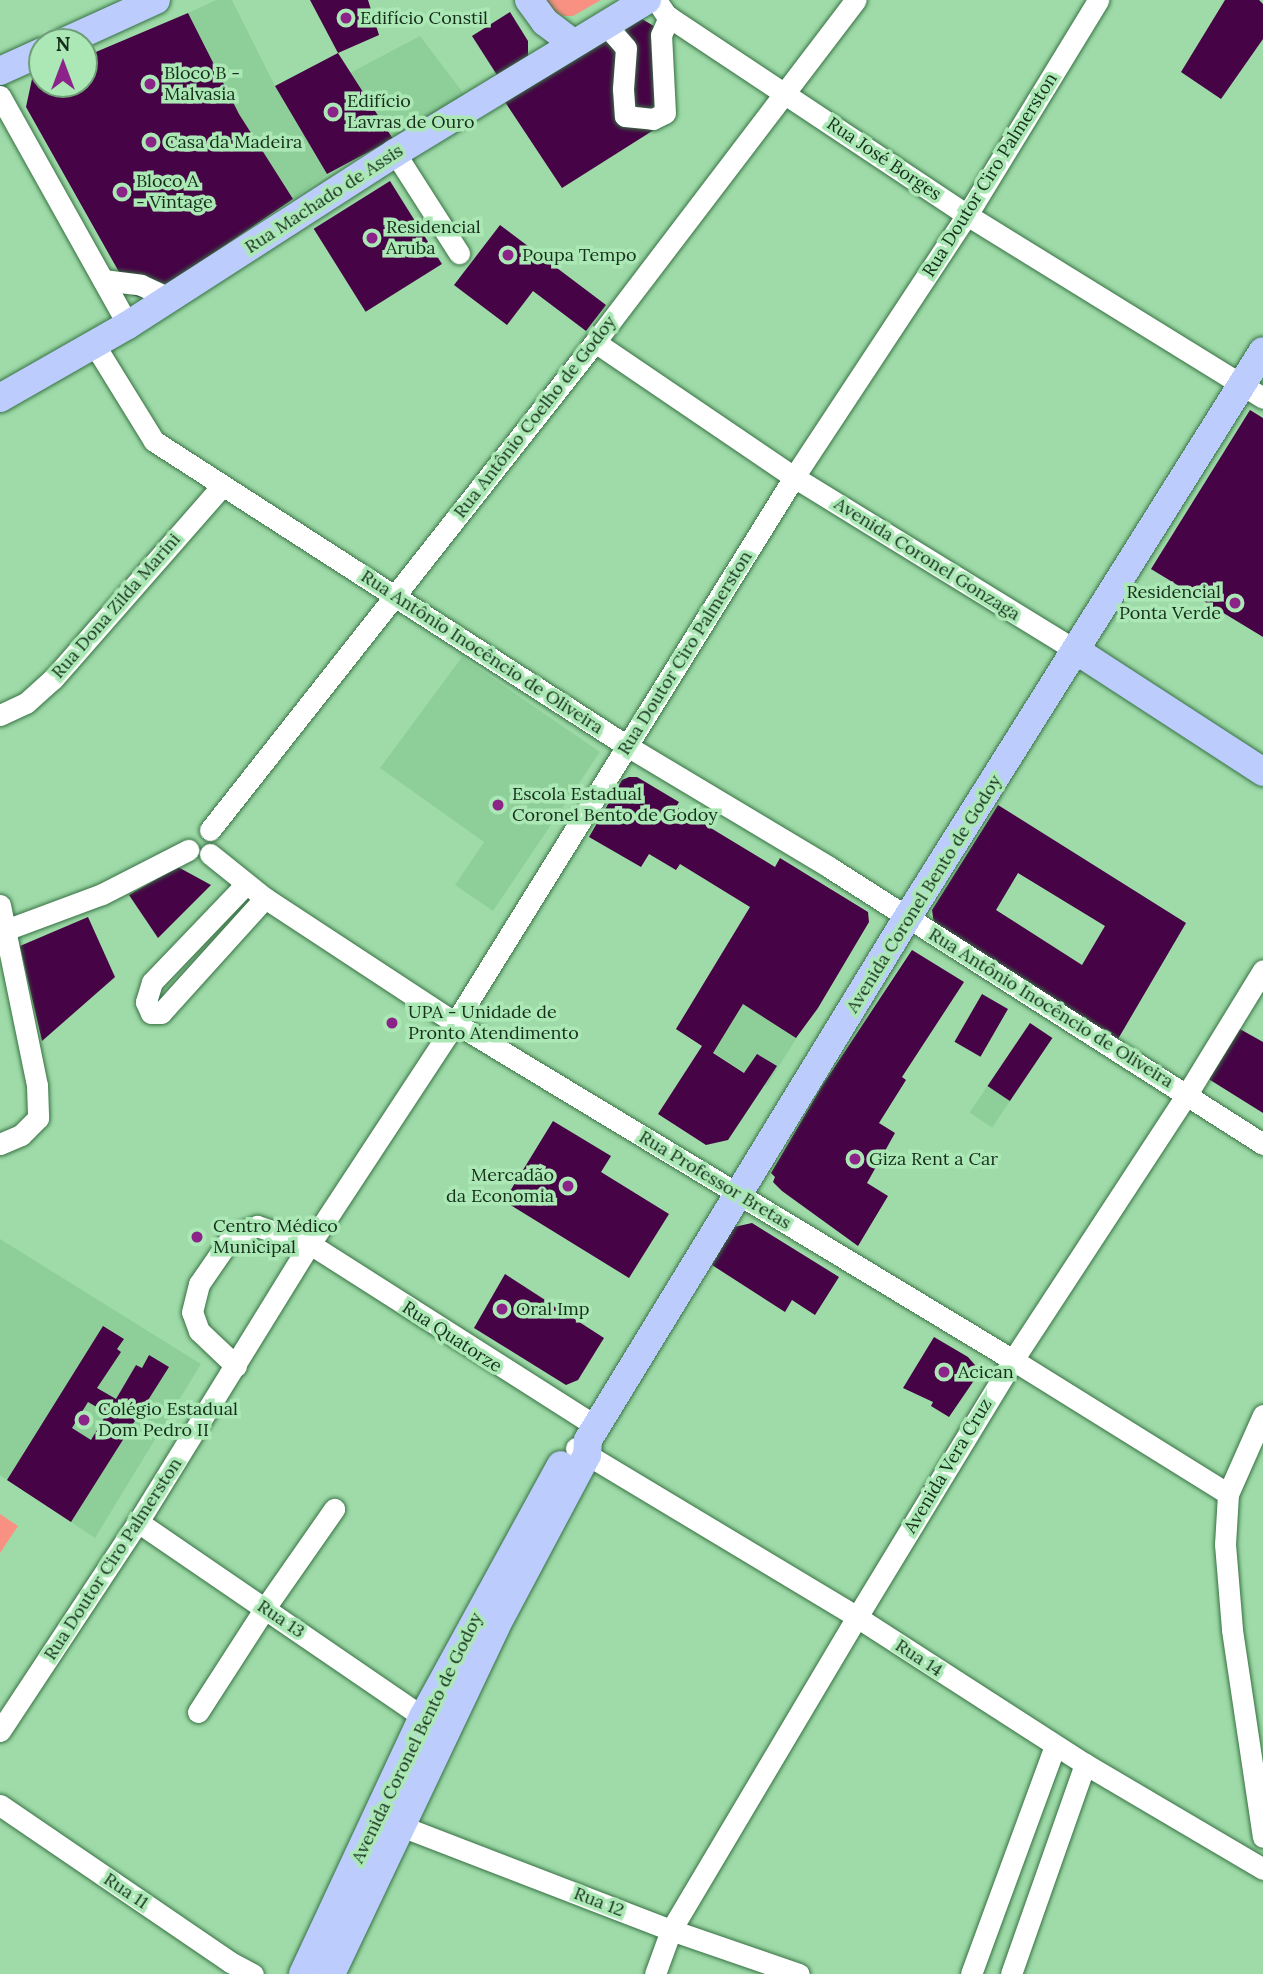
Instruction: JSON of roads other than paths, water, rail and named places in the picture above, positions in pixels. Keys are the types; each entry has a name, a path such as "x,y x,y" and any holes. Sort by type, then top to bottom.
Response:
{"main road":[{"path":"95,28 156,0"},
{"path":"529,0 545,22 574,44"},
{"name":"Rua Machado de Assis","path":"0,398 128,325 395,153 606,24 657,6"},
{"path":"0,71 28,58"},
{"name":"Avenida Coronel Bento de Godoy","path":"331,1974 586,1442 907,918 1077,651 1252,392 1263,351"},
{"name":"Avenida Coronel Gonzaga","path":"1077,651 1263,772"},
{"name":"Avenida Coronel Bento de Godoy","path":"303,1974 423,1717 562,1463 586,1442"}],"street":[{"name":"Rua Antônio Coelho de Godoy","path":"3,931 102,894 188,850 188,837 192,831 204,828 210,830 595,342 856,0"},
{"name":"Rua Doutor Ciro Palmerston","path":"0,1731 138,1522 310,1244 455,1023 794,477 967,215 1098,0"},
{"name":"Rua José Borges","path":"657,6 967,215 1252,392"},
{"path":"606,24 626,48 623,74 625,116 653,119 665,113 657,6"},
{"path":"0,96 128,325"},
{"path":"395,153 459,253"},
{"path":"103,280 141,285 169,298"},
{"name":"Avenida Coronel Gonzaga","path":"595,342 794,477 1077,651"},
{"name":"Rua Antônio Inocêncio de Oliveira","path":"94,344 154,441 627,746 829,867 1263,1143"},
{"name":"Rua Dona Zilda Marini","path":"0,715 26,703 53,679 222,485"},
{"path":"188,850 199,857 210,854 217,842 210,830"},
{"name":"Rua Professor Bretas","path":"210,854 265,898 455,1023 1013,1360 1228,1494"},
{"path":"246,884 152,982 146,1002 151,1013 161,1013 265,898"},
{"path":"0,905 3,931 37,1085 38,1118 20,1135 0,1144"},
{"name":"Avenida Vera Cruz","path":"655,1974 671,1930 857,1617 1013,1360 1187,1094 1263,970"},
{"name":"Rua Quatorze","path":"236,1366 199,1331 192,1312 199,1284 232,1236 257,1226 310,1244 586,1442"},
{"path":"1263,1415 1228,1494 1225,1544 1232,1630 1263,1837"},
{"name":"Rua 14","path":"586,1442 1055,1746 1263,1869"},
{"path":"198,1712 265,1608 334,1509"},
{"name":"Rua 13","path":"138,1522 423,1717"},
{"path":"971,1974 1055,1746"},
{"path":"1012,1974 1085,1764"},
{"name":"Rua 11","path":"0,1805 227,1968 253,1974"},
{"name":"Rua 12","path":"401,1826 671,1930 799,1974"}],"place":[{"name":"Edifício Constil","path":"346,18"},
{"name":"Bloco B - Malvasia","path":"150,84"},
{"name":"Edifício Lavras de Ouro","path":"333,112"},
{"name":"Casa da Madeira","path":"151,142"},
{"name":"Bloco A - Vintage","path":"122,192"},
{"name":"Residencial Aruba","path":"372,238"},
{"name":"Poupa Tempo","path":"508,255"},
{"name":"Residencial Ponta Verde","path":"1235,603"},
{"name":"Escola Estadual Coronel Bento de Godoy","path":"498,805"},
{"name":"UPA - Unidade de Pronto Atendimento","path":"392,1023"},
{"name":"Giza Rent a Car","path":"855,1159"},
{"name":"Mercadão da Economia","path":"568,1186"},
{"name":"Centro Médico Municipal","path":"197,1237"},
{"name":"Oral Imp","path":"502,1309"},
{"name":"Acican","path":"944,1372"},
{"name":"Colégio Estadual Dom Pedro II","path":"84,1420"}]}
